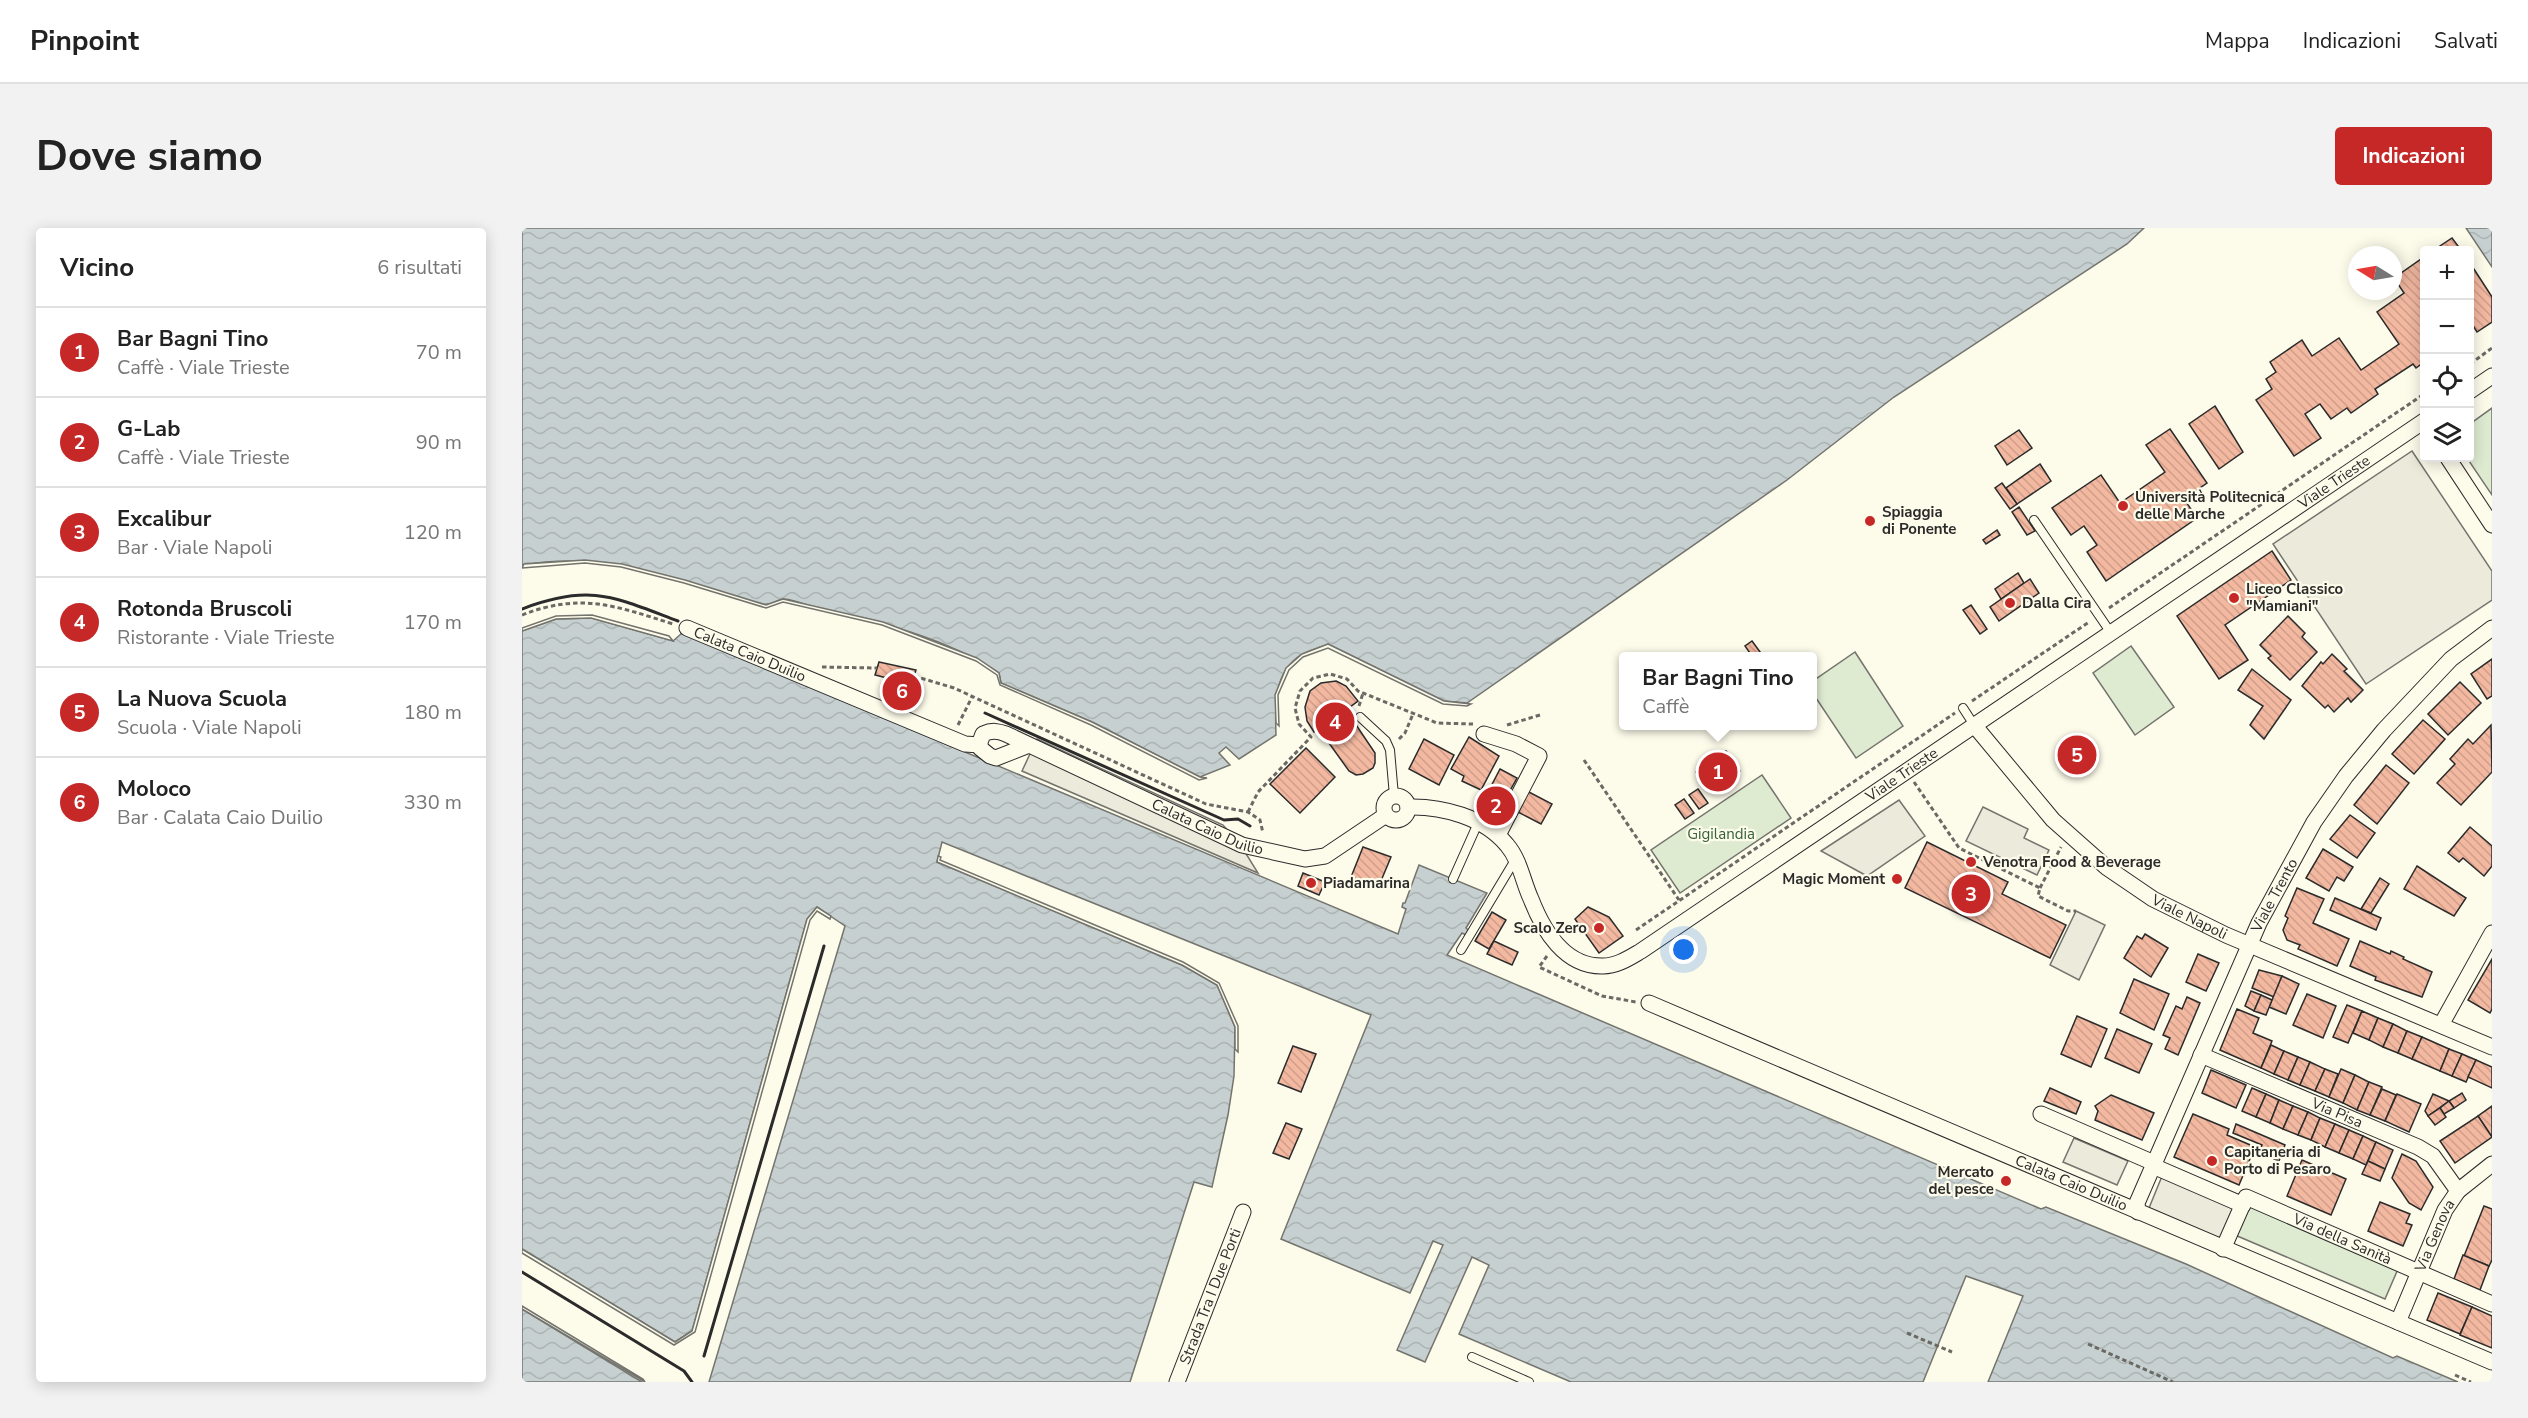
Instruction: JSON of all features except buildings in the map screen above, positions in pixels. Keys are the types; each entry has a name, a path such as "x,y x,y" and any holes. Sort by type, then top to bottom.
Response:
{"street":[{"path":"2474,388 2492,375"},
{"name":"Viale Trieste","path":"1386,815 1393,819 1401,818 1408,807 1425,807 1455,813 1498,835 1509,846 1516,859 1541,924 1557,945 1574,959 1588,965 1604,967 1621,962 1641,951 2420,424"},
{"path":"2451,462 2492,525"},
{"name":"Calata Caio Duilio","path":"687,628 965,744 980,745"},
{"name":"Viale Trento","path":"2138,1212 2137,1203 2249,945 2286,869 2314,822 2346,776 2384,730 2438,673 2472,641 2492,628"},
{"name":"Viale Napoli","path":"1974,725 2053,820 2106,867 2153,899 2249,945 2492,1047"},
{"name":"Calata Caio Duilio","path":"1029,745 996,758 984,752 980,745 984,734 999,731 1029,745 1242,845 1305,859 1325,856 1386,815"},
{"path":"1484,734 1516,744 1539,756 1498,835"},
{"path":"1386,815 1385,803 1394,796 1405,800 1408,807"},
{"path":"2441,1026 2492,933"},
{"name":"Calata Caio Duilio","path":"1649,1003 2492,1362"},
{"name":"Via Pisa","path":"2201,1055 2418,1147 2433,1156 2457,1191"},
{"path":"2041,1114 2243,1205 2223,1249"},
{"name":"Via Genova","path":"2398,1322 2445,1210 2457,1191 2492,1164"},
{"name":"Via della Sanità","path":"2243,1205 2246,1197 2492,1304"},
{"name":"Strada Tra I Due Porti","path":"1177,1382 1243,1212"}],"lane":[{"path":"2034,520 2111,633"},
{"path":"1963,708 1974,725"},
{"path":"1360,717 1386,741 1390,750 1394,796"},
{"path":"1453,879 1478,823"},
{"path":"1461,950 1516,859"},
{"path":"1472,1358 1529,1382"}],"path":[{"path":"2474,361 2492,348"},
{"path":"1636,930 2420,397"},
{"path":"522,615 565,602 602,603 687,628"},
{"path":"813,666 877,668"},
{"path":"914,676 954,688 1206,804 1248,812 1260,820 1266,850"},
{"path":"951,738 972,697"},
{"path":"1390,750 1405,733 1413,713"},
{"path":"1584,760 1679,900"},
{"path":"1914,782 1959,848 2040,888"},
{"path":"2070,836 2060,848 2038,896 2068,911 2076,911"},
{"path":"1557,945 1539,967 1602,996 1649,1003"},
{"path":"1906,1333 1952,1352"},
{"path":"2088,1344 2173,1382"},
{"path":"2454,1375 2471,1382"}],"green space":[{"path":"2492,408 2492,495 2470,462 2474,462 2474,421"},
{"path":"2131,646 2174,707 2135,735 2093,673"},
{"path":"1855,652 1903,726 1856,758 1817,700 1817,678"},
{"name":"Gigilandia","path":"1762,775 1791,818 1680,893 1651,850"},
{"path":"2248,1205 2398,1269 2385,1299 2235,1235"}],"shaded area":[{"path":"2412,451 2492,571 2492,600 2366,684 2273,544"},
{"path":"1037,739 1223,825 1240,844 1258,873 1022,771"},
{"path":"1899,800 1925,836 1867,876 1821,851"},
{"path":"1983,807 2028,829 2024,838 2049,850 2037,875 1966,841"},
{"path":"2076,911 2105,925 2079,980 2050,965"},
{"path":"2074,1138 2128,1161 2117,1185 2063,1162"},
{"path":"2167,1164 2242,1196 2223,1240 2149,1208"}],"water":[{"path":"522,228 2144,228 2127,244 1894,397 1787,480 1467,703 1444,701 1328,644 1301,655 1285,671 1276,702 1276,735 1239,759 1226,747 1219,753 1230,765 1200,777 1092,722 1001,683 999,673 957,650 912,633 788,600 781,599 763,604 673,578 616,565 587,561 556,561 522,565"},
{"path":"2466,228 2492,228 2492,267"},
{"path":"592,618 673,641 682,633 1398,934 1406,909 1402,907 1403,903 1405,903 1419,865 1487,893 1466,928 1468,930 1466,935 1462,933 1447,955 2041,1209 2046,1207 2186,1264 2393,1358 2397,1356 2458,1382 1988,1382 2023,1296 1966,1276 1923,1382 1571,1382 1459,1334 1489,1265 1472,1257 1425,1362 1397,1350 1443,1245 1433,1241 1410,1293 1281,1239 1371,1015 942,842 937,862 1182,965 1217,985 1235,1027 1234,1076 1212,1187 1194,1182 1130,1382 709,1382 845,926 817,907 807,919 692,1331 675,1342 522,1249 522,631 556,619"},
{"path":"522,1309 642,1382 522,1382"}],"pier":[{"path":"585,560 622,564 685,580 766,605 783,599 883,622 977,658 999,673 1001,683 1092,722 1200,777 1207,778 1199,780 1091,725 1000,685 997,675 976,661 882,625 783,602 766,608 621,567 585,563 522,568 524,564"},
{"path":"592,615 669,636 673,641 591,618 556,619 522,631 522,628 556,616"},
{"path":"1328,644 1444,701 1471,704 1467,706 1443,704 1328,648 1303,657 1289,670 1278,695 1279,726 1276,723 1275,695 1286,668 1302,654"},
{"path":"938,856 941,857 940,860 1183,962 1219,983 1238,1026 1238,1052 1235,1049 1235,1027 1217,985 1182,965 937,862"},
{"path":"817,907 831,916 830,919 817,911 810,920 695,1332 674,1345 522,1253 522,1249 675,1342 692,1331 807,919"},
{"path":"522,1306 643,1379 645,1382 522,1309"}],"wall":[{"path":"522,609 566,597 602,596 636,605 678,621"},
{"path":"985,713 1224,820 1238,819 1250,826"},
{"path":"704,1356 824,946"},
{"path":"522,1272 684,1371 692,1382"}],"place":[{"name":"Università Politecnica delle Marche","path":"2123,506"},
{"name":"Spiaggia di Ponente","path":"1870,521"},
{"name":"Liceo Classico \"Mamiani\"","path":"2234,598"},
{"name":"Dalla Cira","path":"2010,603"},
{"name":"Moloco","path":"902,691"},
{"name":"Rotonda Bruscoli","path":"1335,722"},
{"name":"La Nuova Scuola","path":"2077,755"},
{"name":"Bar Bagni Tino","path":"1718,772"},
{"name":"G-Lab","path":"1496,806"},
{"name":"Venotra Food & Beverage","path":"1971,862"},
{"name":"Magic Moment","path":"1897,879"},
{"name":"Piadamarina","path":"1311,883"},
{"name":"Excalibur","path":"1971,894"},
{"name":"Scalo Zero","path":"1599,928"},
{"name":"Capitaneria di Porto di Pesaro","path":"2212,1161"},
{"name":"Mercato del pesce","path":"2006,1181"}]}
